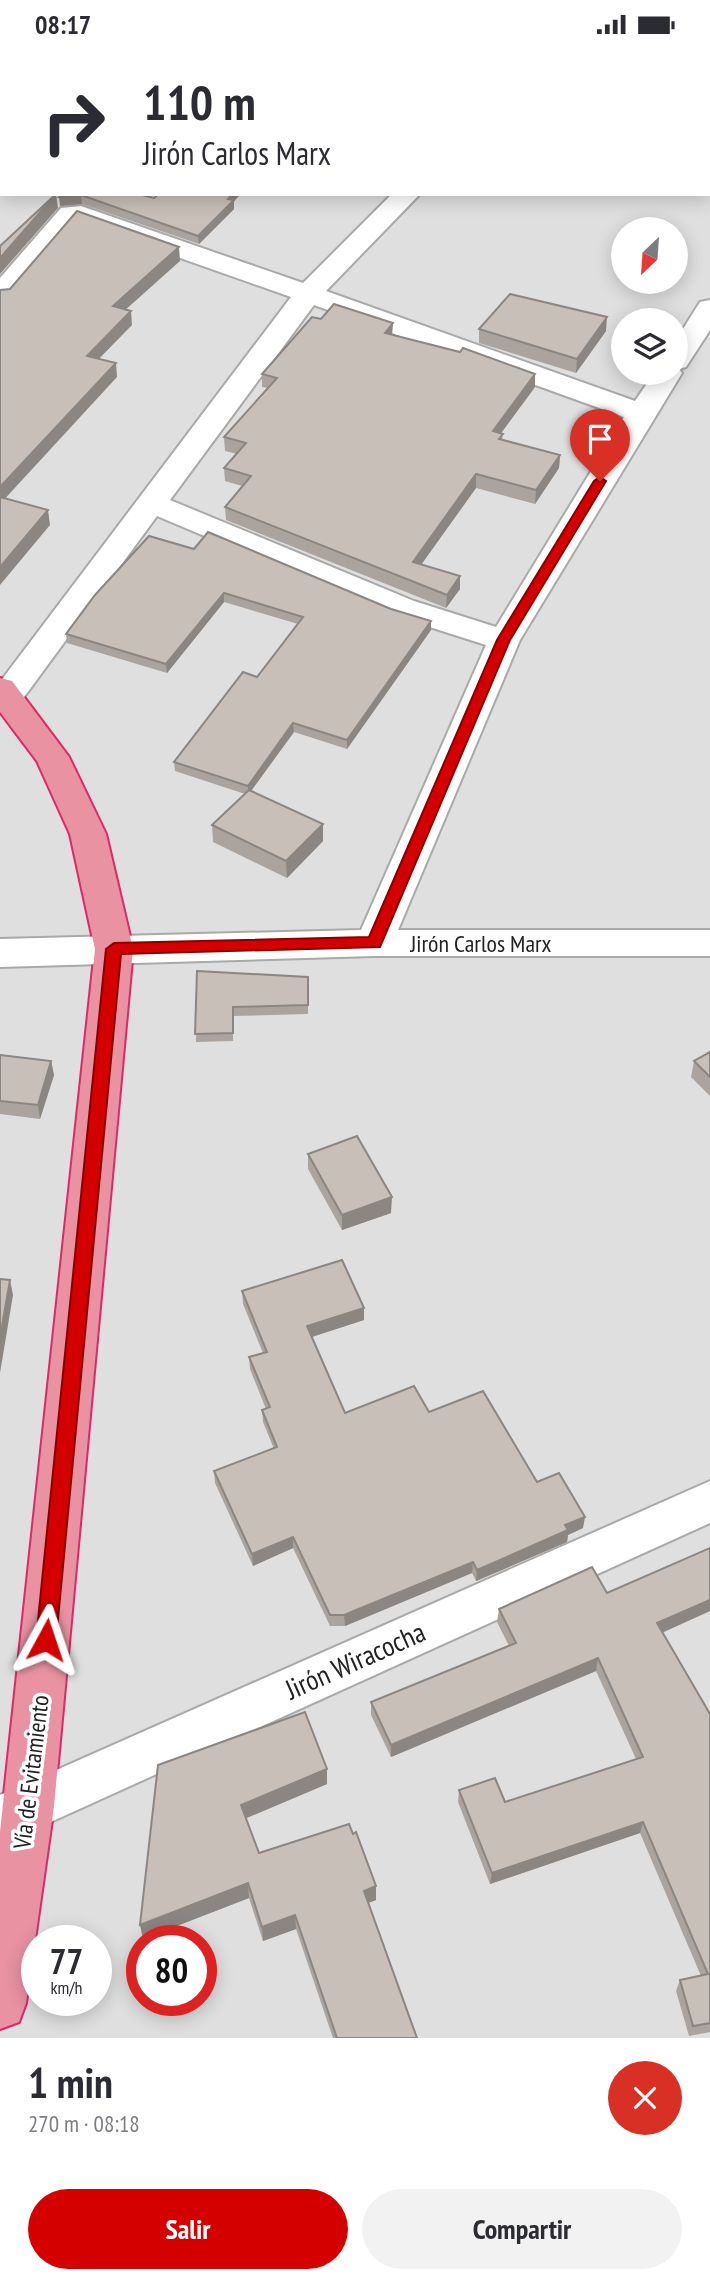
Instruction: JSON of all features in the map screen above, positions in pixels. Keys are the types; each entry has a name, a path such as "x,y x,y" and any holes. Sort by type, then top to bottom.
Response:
{"highway":[{"name":"Vía de Evitamiento","path":"0,2003 15,1813 114,949 88,834 52,757 3,693"}],"street":[{"path":"3,693 152,503 308,294 405,196"},
{"path":"0,295 70,214 81,214 641,413"},
{"path":"688,342 710,308"},
{"path":"374,943 503,640 660,385"},
{"path":"152,503 403,608 503,640"},
{"name":"Jirón Carlos Marx","path":"0,953 374,943 710,943"},
{"name":"Jirón Wiracocha","path":"15,1813 710,1501"}],"shaded area":[{"path":"0,196 710,196 710,2038 0,2038"}],"building":[{"path":"54,196 54,196 0,258 0,246"},
{"path":"84,196 230,196 228,199 234,200 198,236"},
{"path":"77,211 179,247 113,306 131,311 87,356 116,363 0,487 0,290 10,289"},
{"path":"510,294 607,317 577,359 479,329"},
{"path":"334,304 393,323 385,333 460,352 463,348 535,374 493,431 503,434 499,439 560,455 536,490 476,474 413,562 460,576 447,595 225,507 251,476 224,468 246,443 224,437 277,378 262,374 312,317 321,319"},
{"path":"0,497 48,510 0,567"},
{"path":"208,532 391,609 431,621 347,740 293,723 248,786 174,762 243,672 257,677 303,617 224,593 166,664 66,634 95,595 149,536 194,549"},
{"path":"249,790 323,824 286,861 212,825"},
{"path":"197,971 308,977 308,1005 233,1007 233,1033 195,1034"},
{"path":"710,1052 710,1077 694,1061"},
{"path":"0,1055 51,1061 38,1105 0,1101"},
{"path":"357,1136 392,1197 342,1215 308,1154"},
{"path":"342,1260 364,1308 307,1326 345,1413 414,1386 429,1412 483,1391 537,1482 559,1473 585,1517 565,1525 568,1530 477,1570 473,1562 344,1615 330,1615 293,1537 252,1554 214,1471 277,1447 262,1410 270,1407 249,1357 267,1352 242,1291"},
{"path":"0,1279 10,1280 0,1338"},
{"path":"710,1548 710,1600 657,1623 710,1714 710,2023 693,2026 680,1980 708,1974 643,1822 492,1873 459,1790 495,1778 505,1802 643,1757 598,1658 391,1745 371,1702 516,1643 499,1609 592,1567 607,1593"},
{"path":"305,1712 327,1769 241,1805 259,1853 349,1824 353,1834 356,1832 376,1886 364,1891 417,2038 337,2038 295,1915 262,1927 248,1883 140,1925 158,1765"}],"route":[{"path":"46,1640 114,949 374,943 503,640 600,481"}]}
